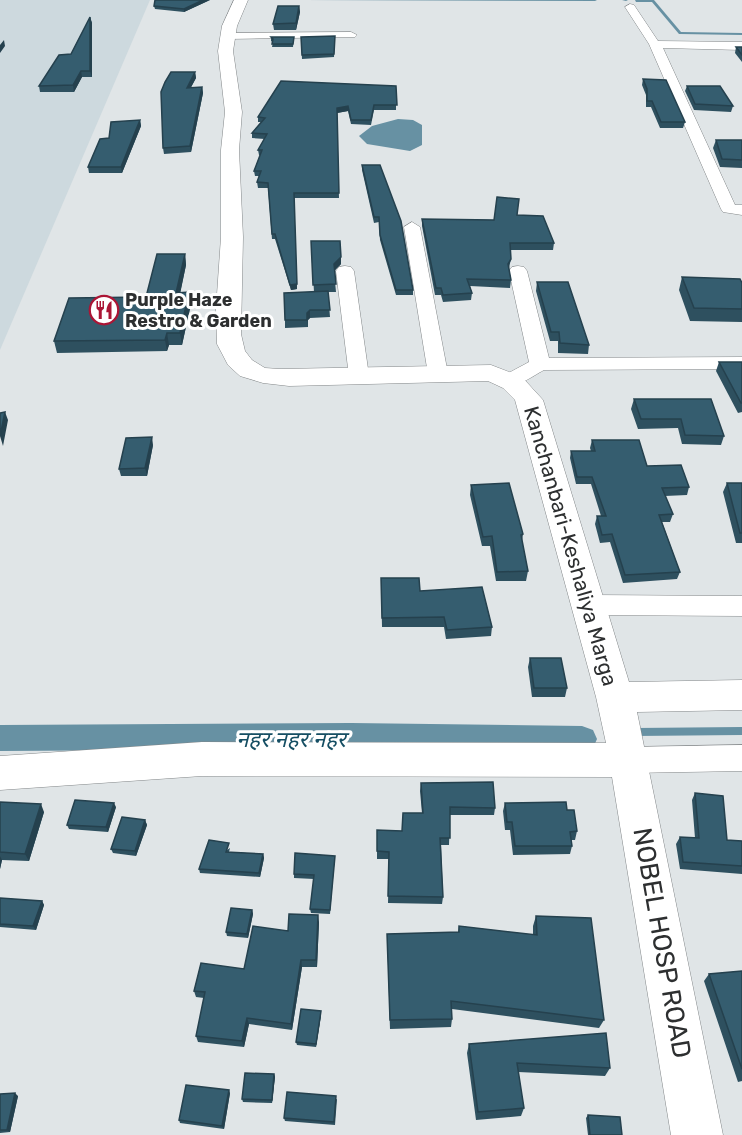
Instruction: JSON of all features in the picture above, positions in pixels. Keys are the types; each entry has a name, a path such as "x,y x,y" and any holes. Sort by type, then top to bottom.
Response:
{"street":[{"path":"240,2 228,36 226,60 233,107 228,305 230,348 238,361 249,371 289,378 491,374 510,380 540,364 742,363"},
{"path":"630,7 656,44 729,209 742,210"},
{"path":"228,36 351,35"},
{"path":"656,44 738,46 742,60"},
{"path":"412,227 438,374"},
{"path":"345,271 359,376"},
{"path":"518,271 540,364"},
{"name":"Kanchanbari-Keshaliya Marga","path":"510,380 520,387 529,400 589,604 622,730"},
{"path":"589,604 742,606"},
{"path":"0,773 622,730 742,695"},
{"path":"622,730 742,758"},
{"name":"NOBEL HOSP ROAD","path":"622,730 697,1135"}],"shaded area":[{"path":"0,0 150,0 0,350"}],"water":[{"path":"398,119 413,120 422,125 422,145 410,151 367,144 359,136 372,126"}],"building":[{"path":"155,0 203,0 184,9 154,6"},
{"path":"278,6 299,6 296,23 273,24"},
{"path":"90,17 90,71 81,71 73,85 39,86 59,55 71,54"},
{"path":"335,36 334,54 302,55 301,37"},
{"path":"271,37 294,37 293,44 272,44"},
{"path":"736,47 742,47 742,55"},
{"path":"171,72 195,72 187,88 202,87 190,146 163,148 161,92"},
{"path":"643,79 666,80 685,122 661,122 652,101 647,101 647,89"},
{"path":"281,81 396,86 397,105 374,105 371,120 351,120 348,106 337,108 339,193 294,193 297,284 290,285 275,234 272,234 268,183 257,182 261,171 254,171 262,150 258,150 267,134 252,133 265,118 258,117"},
{"path":"687,86 720,86 733,106 695,104"},
{"path":"140,120 121,167 88,167 100,139 109,138 111,122"},
{"path":"716,140 742,140 742,160 722,159"},
{"path":"362,165 380,165 401,221 413,290 396,290 380,235 379,217 374,217"},
{"path":"497,197 519,199 517,215 543,216 554,243 510,243 511,259 508,264 511,280 467,279 472,293 443,295 441,288 436,288 422,219 494,220"},
{"path":"311,241 340,241 341,257 334,264 336,284 313,285"},
{"path":"157,254 185,254 176,293 189,292 180,333 167,333 165,340 54,341 69,298 146,297"},
{"path":"682,277 740,279 742,309 694,308"},
{"path":"537,282 568,282 589,345 560,343 559,332 551,332"},
{"path":"328,291 330,310 310,310 307,313 307,320 285,320 284,293"},
{"path":"719,362 742,362 742,403 741,403"},
{"path":"634,399 711,399 724,436 685,435 681,419 641,419"},
{"path":"5,412 0,436 0,413"},
{"path":"152,437 145,468 119,469 126,438"},
{"path":"592,440 639,440 647,466 681,465 689,487 662,488 673,514 659,515 680,572 625,575 612,534 602,535 597,516 606,516 592,477 577,477 571,451 595,451"},
{"path":"509,483 523,534 521,535 528,571 497,572 492,536 483,537 471,485"},
{"path":"727,483 742,483 742,533 740,533"},
{"path":"381,578 419,578 420,591 482,587 492,627 447,630 444,617 382,618"},
{"path":"530,658 561,658 567,688 534,688"},
{"path":"493,782 495,808 450,807 450,838 440,838 443,897 388,896 389,852 377,851 377,830 402,831 403,813 423,813 421,783"},
{"path":"695,793 723,796 727,840 742,841 742,866 683,862 680,837 699,838"},
{"path":"75,800 114,803 106,827 67,825"},
{"path":"0,802 41,804 25,854 0,852"},
{"path":"566,802 567,810 574,810 577,831 570,832 572,846 515,846 512,822 507,822 505,803"},
{"path":"122,817 145,820 135,851 111,849"},
{"path":"209,840 229,843 226,852 263,854 259,873 199,869"},
{"path":"295,853 335,856 330,910 310,909 314,875 294,874"},
{"path":"0,898 42,901 33,926 0,924"},
{"path":"231,908 252,910 247,934 226,932"},
{"path":"289,914 318,915 316,960 301,960 291,1024 247,1018 242,1041 196,1036 205,992 194,991 201,963 244,969 253,926 288,931"},
{"path":"536,916 591,918 604,1020 451,1001 452,1019 390,1020 387,934 459,932 459,926 537,935"},
{"path":"742,971 742,1069 709,974"},
{"path":"301,1009 321,1011 316,1044 296,1042"},
{"path":"606,1033 610,1068 517,1063 524,1108 478,1112 469,1044"},
{"path":"245,1073 274,1074 272,1100 242,1099"},
{"path":"186,1085 229,1090 222,1126 179,1120"},
{"path":"287,1092 336,1096 334,1122 284,1118"},
{"path":"15,1093 7,1130 0,1130 0,1094"},
{"path":"588,1115 620,1117 622,1135 590,1135"}],"waterway":[{"path":"306,0 595,0"},
{"path":"636,1 653,1 680,33 742,34"},
{"name":"नहर नहर नहर","path":"635,732 742,731"},
{"name":"नहर नहर नहर","path":"0,738 351,736 582,739"}],"place":[{"name":"Purple Haze Restro & Garden","path":"104,310"}]}
